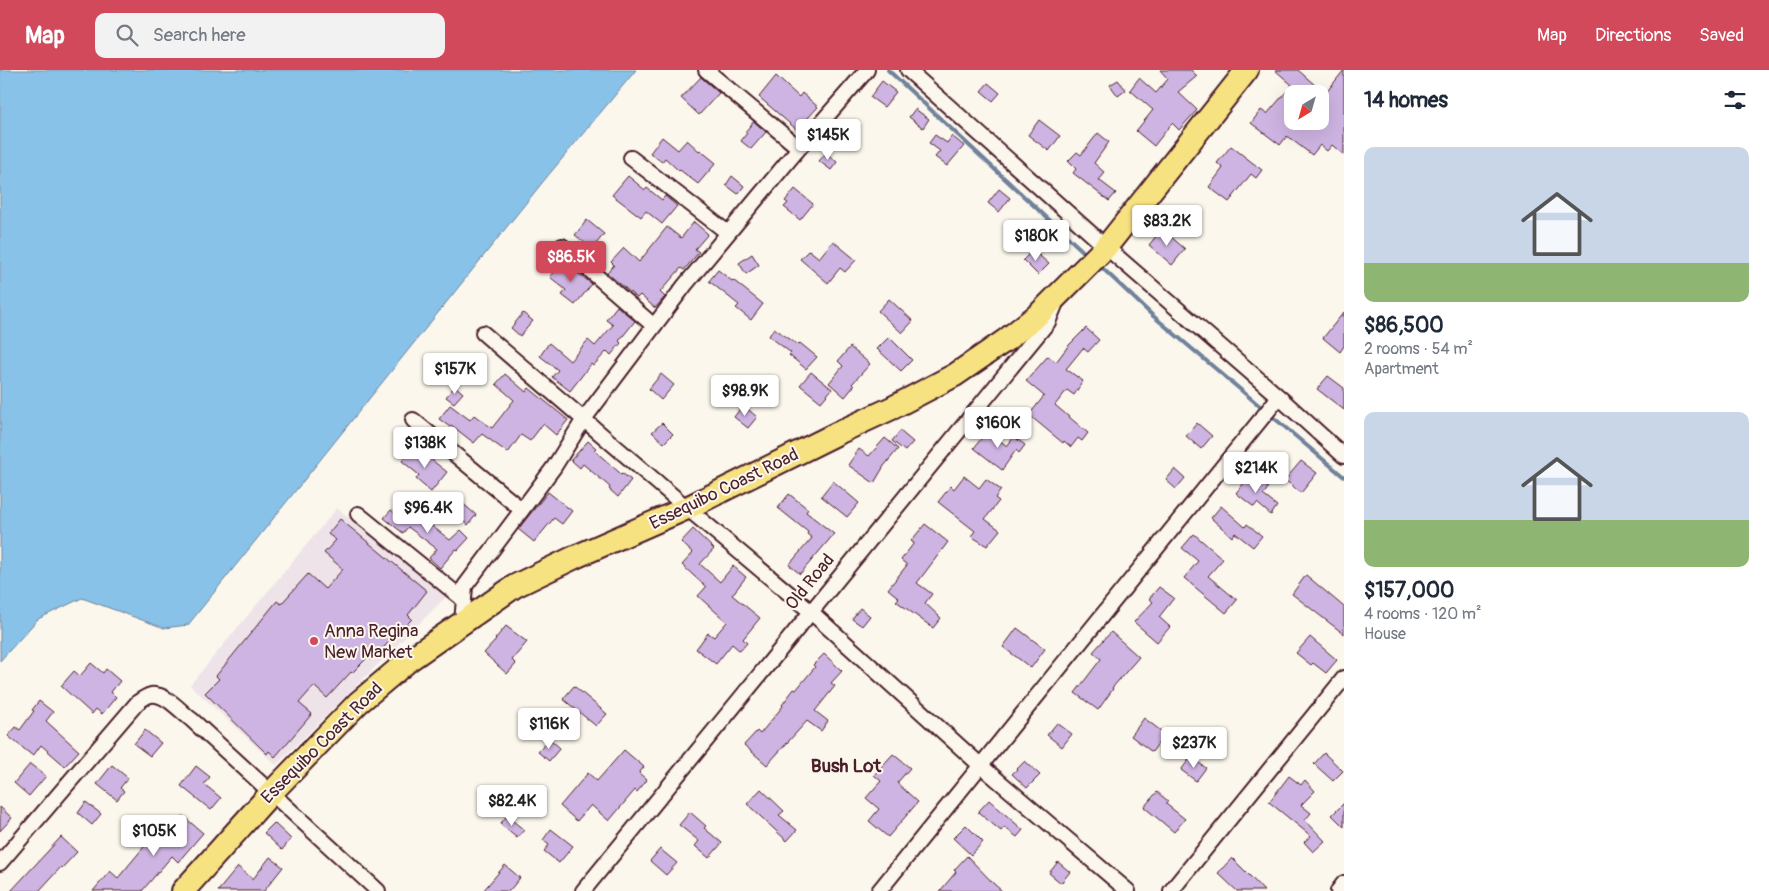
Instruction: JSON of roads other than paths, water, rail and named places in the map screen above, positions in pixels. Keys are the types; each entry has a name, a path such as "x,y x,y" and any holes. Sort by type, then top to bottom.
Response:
{"main road":[{"name":"Essequibo Coast Road","path":"183,891 270,794 358,702 409,660 514,586 687,508 892,408 955,376 1006,340 1039,314 1106,247 1248,70"}],"street":[{"path":"706,70 799,148"},
{"path":"462,623 465,586 554,467 584,419 685,285 799,148 867,70"},
{"path":"911,71 1106,247 1344,456"},
{"path":"631,158 728,233"},
{"path":"562,246 654,326"},
{"name":"Old Road","path":"583,891 1048,322 1060,292"},
{"path":"483,333 810,611 980,765 1128,891"},
{"path":"879,891 1279,397"},
{"path":"413,420 522,510"},
{"path":"358,514 464,600"},
{"path":"1171,891 1344,678"},
{"path":"0,863 137,703 150,695 164,697 185,714 270,794 378,891"},
{"path":"1338,891 1344,883"}],"water":[{"path":"0,70 636,70 546,178 188,625 164,628 82,598 38,619 0,661"}],"waterway":[{"path":"888,70 1087,255"},
{"path":"1098,264 1152,315 1344,477"}],"place":[{"name":"Anna Regina New Market","path":"314,641"}],"district":[{"name":"Bush Lot","path":"846,766"}]}
